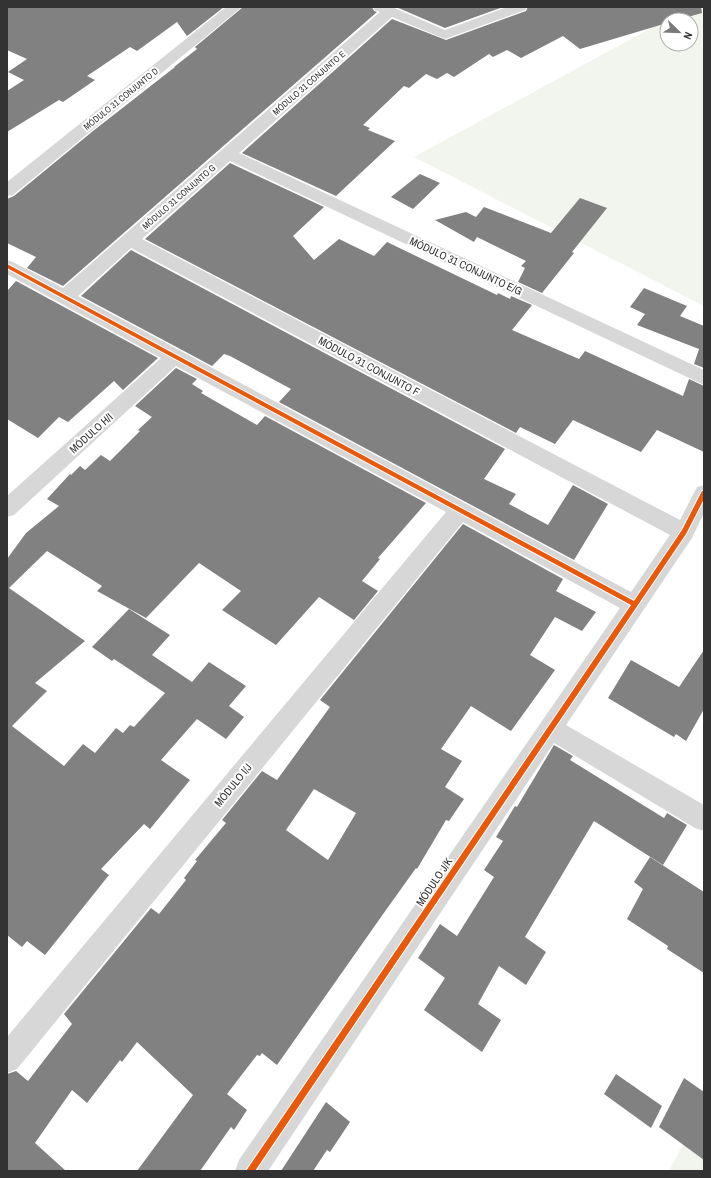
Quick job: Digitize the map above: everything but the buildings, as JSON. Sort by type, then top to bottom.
[{"type":"street","name":"MÓDULO 31 CONJUNTO D","points":[[7,191],[235,7]]},
{"type":"street","points":[[385,9],[445,35],[520,7]]},
{"type":"street","name":"MÓDULO 31 CONJUNTO E","points":[[228,154],[385,9]]},
{"type":"street","name":"MÓDULO 31 CONJUNTO G","points":[[130,240],[228,154]]},
{"type":"street","name":"MÓDULO 31 CONJUNTO E/G","points":[[228,154],[704,378]]},
{"type":"street","points":[[65,297],[130,240]]},
{"type":"street","name":"MÓDULO 31 CONJUNTO F","points":[[130,240],[684,532]]},
{"type":"street","points":[[7,266],[634,604]]},
{"type":"street","name":"MÓDULO H/I","points":[[7,509],[175,356]]},
{"type":"street","name":"MÓDULO J/K","points":[[250,1171],[684,532],[704,493]]},
{"type":"street","name":"MÓDULO I/J","points":[[7,1059],[460,510]]},
{"type":"street","points":[[550,728],[704,819]]},
{"type":"shaded area","points":[[690,7],[704,7],[704,306],[414,157],[659,24],[659,52],[699,52],[699,12],[681,12]]},
{"type":"shaded area","points":[[704,1104],[704,1171],[669,1171]]},
{"type":"cycle path","points":[[7,266],[634,604]]},
{"type":"cycle path","points":[[250,1171],[684,532],[704,493]]}]
